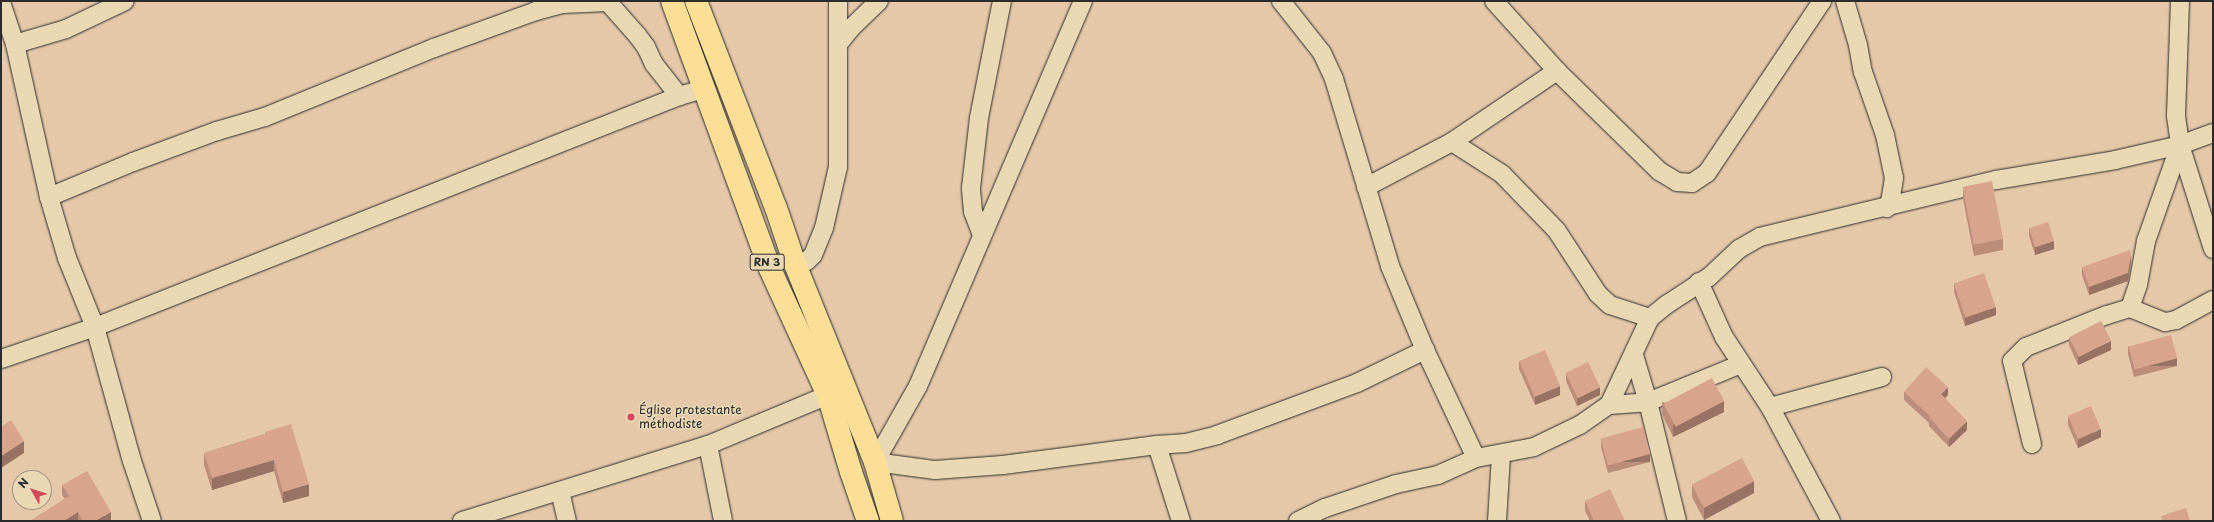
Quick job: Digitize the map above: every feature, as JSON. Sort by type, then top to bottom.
[{"type":"main road","name":"RN 3","points":[[672,1],[770,269],[828,395],[851,472],[868,521]]},
{"type":"main road","name":"RN 3","points":[[696,1],[776,208],[795,264],[875,462],[892,521]]},
{"type":"street","points":[[15,44],[66,29],[125,1]]},
{"type":"street","points":[[49,197],[133,162],[217,131],[265,117],[434,48],[536,11],[563,4],[608,1],[637,35],[654,64],[678,96]]},
{"type":"street","points":[[795,264],[807,261],[813,255],[824,228],[838,167],[838,1]]},
{"type":"street","points":[[839,43],[851,28],[879,1]]},
{"type":"street","points":[[982,235],[973,212],[971,188],[979,118],[1002,1]]},
{"type":"street","points":[[1083,1],[918,386],[875,462],[935,470],[1003,465],[1157,445],[1186,443],[1217,434],[1356,383],[1425,350]]},
{"type":"street","points":[[1281,1],[1322,53],[1334,79],[1390,266],[1425,350],[1476,458]]},
{"type":"street","points":[[1494,1],[1557,71],[1659,171],[1677,182],[1692,183],[1707,173],[1822,1]]},
{"type":"street","points":[[1845,1],[1858,45],[1863,72],[1885,135],[1894,178],[1892,198],[1887,208]]},
{"type":"street","points":[[2180,1],[2176,116],[2180,145],[2213,249]]},
{"type":"street","points":[[1,2],[15,44],[49,197],[67,258],[95,327],[132,461],[152,521]]},
{"type":"street","points":[[1366,187],[1452,142],[1557,71]]},
{"type":"street","points":[[1,359],[95,327],[678,96],[703,89]]},
{"type":"street","points":[[1609,405],[1634,355],[1650,318],[1699,282],[1709,277],[1739,249],[1760,237],[1814,222],[1887,208],[1996,180],[2086,165],[2180,145],[2213,133]]},
{"type":"street","points":[[1452,142],[1502,174],[1557,231],[1602,298],[1610,305],[1650,318]]},
{"type":"street","points":[[2130,308],[2138,285],[2146,241],[2180,145]]},
{"type":"street","points":[[1699,282],[1724,337],[1770,407],[1831,521]]},
{"type":"street","points":[[2032,444],[2012,361],[2026,347],[2107,315],[2130,308],[2165,322],[2176,320],[2213,300]]},
{"type":"street","points":[[1634,355],[1648,402],[1677,521]]},
{"type":"street","points":[[1298,521],[1325,508],[1396,484],[1438,475],[1476,458],[1501,455],[1534,447],[1580,424],[1609,405],[1648,402],[1741,364]]},
{"type":"street","points":[[1770,407],[1882,377]]},
{"type":"street","points":[[462,521],[708,445],[828,395]]},
{"type":"street","points":[[708,445],[723,521]]},
{"type":"street","points":[[1157,445],[1181,521]]},
{"type":"street","points":[[1497,521],[1501,455]]},
{"type":"street","points":[[560,491],[567,521]]},
{"type":"building","points":[[1992,181],[2003,239],[1974,245],[1963,187]]},
{"type":"building","points":[[2048,222],[2054,241],[2035,247],[2029,228]]},
{"type":"building","points":[[2130,250],[2131,255],[2128,273],[2089,287],[2082,267]]},
{"type":"building","points":[[1984,273],[1996,307],[1965,317],[1954,283]]},
{"type":"building","points":[[2101,321],[2111,341],[2079,357],[2069,337]]},
{"type":"building","points":[[2171,335],[2177,358],[2135,370],[2128,346]]},
{"type":"building","points":[[1545,350],[1560,386],[1534,397],[1519,361]]},
{"type":"building","points":[[1588,362],[1600,387],[1578,398],[1566,373]]},
{"type":"building","points":[[1926,367],[1948,387],[1941,394],[1967,421],[1949,439],[1929,417],[1930,416],[1904,392]]},
{"type":"building","points":[[1712,378],[1724,401],[1676,427],[1663,404]]},
{"type":"building","points":[[2091,406],[2101,429],[2078,439],[2068,416]]},
{"type":"building","points":[[11,420],[24,441],[1,456],[1,427]]},
{"type":"building","points":[[291,424],[309,484],[283,492],[274,460],[212,478],[204,453],[266,434],[265,432]]},
{"type":"building","points":[[1643,427],[1650,454],[1608,465],[1600,438]]},
{"type":"building","points":[[1742,458],[1754,481],[1704,508],[1692,485]]},
{"type":"building","points":[[87,471],[111,512],[95,521],[83,521],[78,512],[64,521],[30,521],[47,510],[52,510],[52,507],[69,496],[62,485]]},
{"type":"building","points":[[1610,489],[1625,521],[1594,521],[1585,501]]},
{"type":"building","points":[[2186,508],[2190,521],[2162,521],[2161,516]]},
{"type":"place","name":"Église protestante méthodiste","points":[[631,417]]}]
